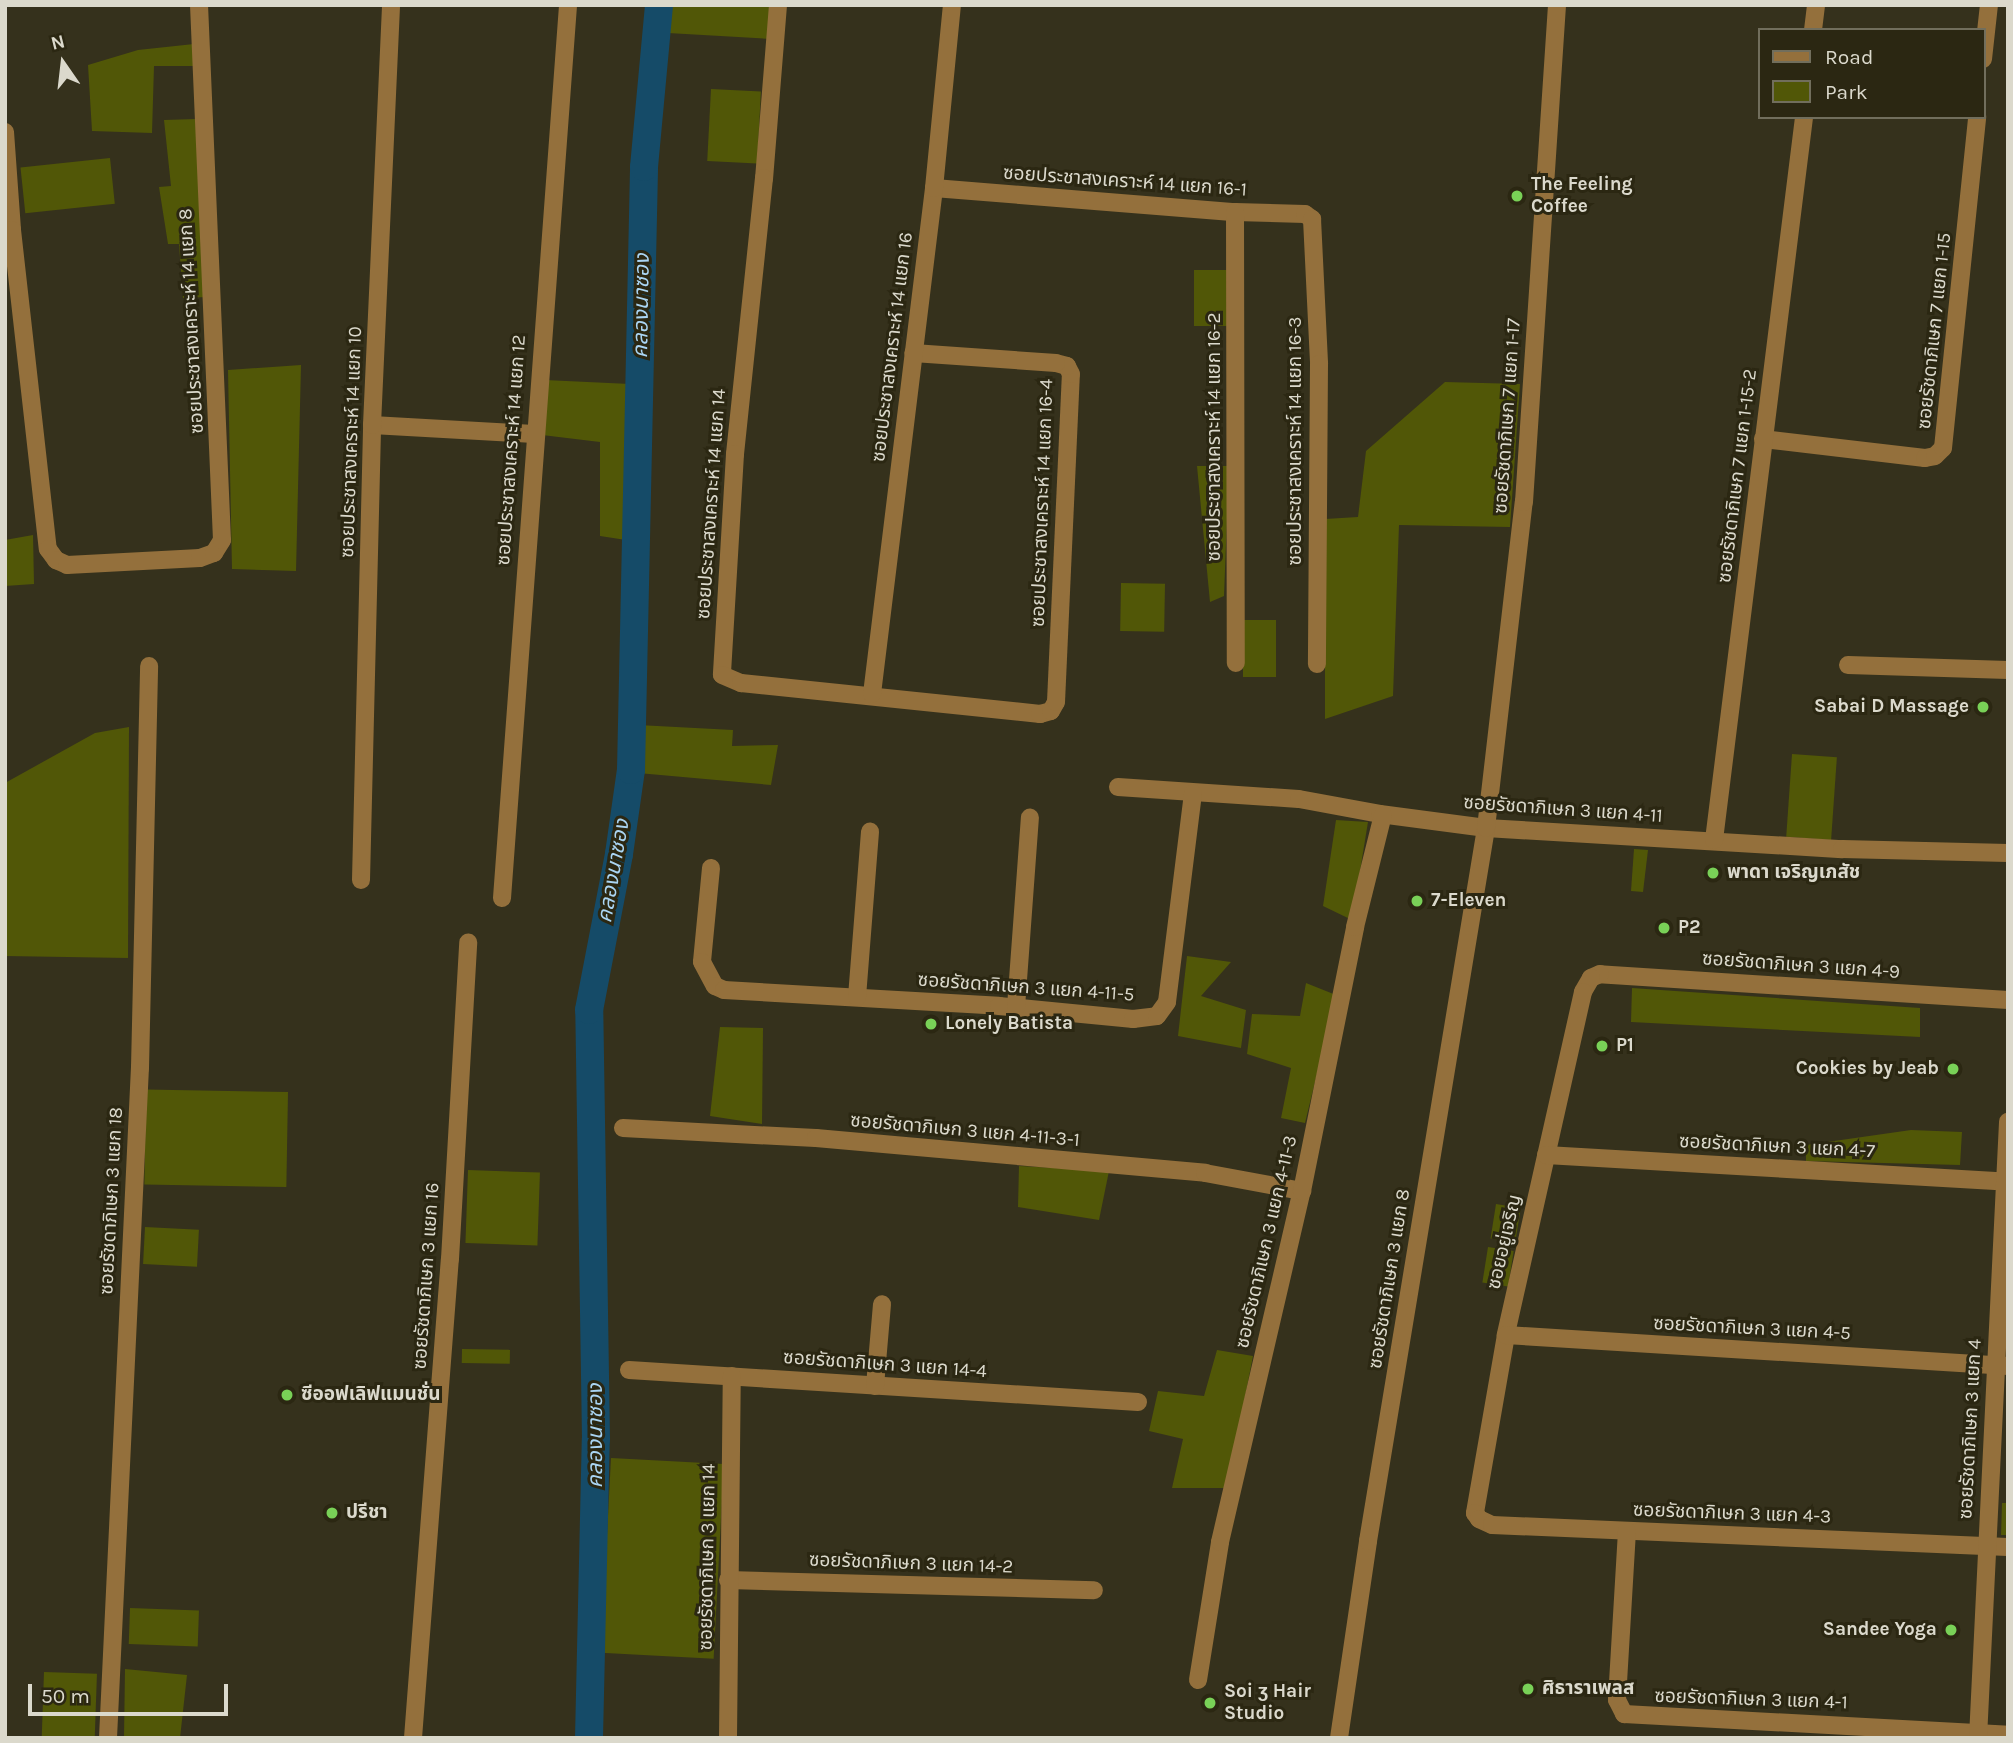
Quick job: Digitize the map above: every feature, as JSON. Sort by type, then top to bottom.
[{"type":"street","name":"ซอยประชาสงเคราะห์ 14 แยก 8","points":[[5,132],[12,230],[48,549],[56,560],[67,565],[200,558],[214,553],[222,540],[199,5]]},
{"type":"street","name":"ซอยประชาสงเคราะห์ 14 แยก 10","points":[[362,880],[372,425],[391,5]]},
{"type":"street","name":"ซอยประชาสงเคราะห์ 14 แยก 12","points":[[502,898],[534,434],[568,5]]},
{"type":"street","name":"ซอยประชาสงเคราะห์ 14 แยก 14","points":[[778,5],[764,178],[735,454],[722,675],[741,683],[872,694],[1029,712],[1051,711]]},
{"type":"street","name":"ซอยประชาสงเคราะห์ 14 แยก 16","points":[[872,694],[934,188],[952,5]]},
{"type":"street","name":"ซอยรัชดาภิเษก 7 แยก 1-17","points":[[1486,828],[1524,502],[1556,5]]},
{"type":"street","points":[[1814,28],[1816,5]]},
{"type":"street","points":[[1985,41],[1989,5]]},
{"type":"street","name":"ซอยรัชดาภิเษก 7 แยก 1-15-2","points":[[1714,840],[1804,119]]},
{"type":"street","name":"ซอยรัชดาภิเษก 7 แยก 1-15","points":[[1763,439],[1925,458],[1935,456],[1942,448],[1978,119]]},
{"type":"street","name":"ซอยประชาสงเคราะห์ 14 แยก 16-1","points":[[934,188],[1235,212],[1305,214],[1312,219]]},
{"type":"street","name":"ซอยประชาสงเคราะห์ 14 แยก 16-2","points":[[1235,212],[1236,663]]},
{"type":"street","name":"ซอยประชาสงเคราะห์ 14 แยก 16-3","points":[[1312,219],[1319,365],[1317,664]]},
{"type":"street","name":"ซอยประชาสงเคราะห์ 14 แยก 16-4","points":[[913,352],[1056,363],[1067,366],[1071,374],[1056,702],[1051,711]]},
{"type":"street","points":[[372,425],[534,434]]},
{"type":"street","points":[[1848,665],[2008,670]]},
{"type":"street","name":"ซอยรัชดาภิเษก 3 แยก 18","points":[[108,1738],[140,1068],[149,666]]},
{"type":"street","name":"ซอยรัชดาภิเษก 3 แยก 4-11","points":[[1118,787],[1299,799],[1383,815],[1486,828],[1842,849],[2008,853]]},
{"type":"street","name":"ซอยรัชดาภิเษก 3 แยก 4-11-5","points":[[712,868],[702,962],[711,980],[724,990],[1016,1007],[1133,1019],[1157,1016],[1164,1009],[1193,794]]},
{"type":"street","name":"ซอยรัชดาภิเษก 3 แยก 4-11-3","points":[[1198,1679],[1220,1542],[1302,1191],[1355,927],[1383,815]]},
{"type":"street","points":[[1016,1007],[1030,818]]},
{"type":"street","name":"ซอยรัชดาภิเษก 3 แยก 8","points":[[1339,1738],[1368,1541],[1486,828]]},
{"type":"street","points":[[857,997],[870,832]]},
{"type":"street","name":"ซอยรัชดาภิเษก 3 แยก 16","points":[[413,1738],[450,1259],[468,943]]},
{"type":"street","name":"ซอยรัชดาภิเษก 3 แยก 4-9","points":[[1591,978],[1600,974],[2008,1000]]},
{"type":"street","name":"ซอยอยู่เจริญ","points":[[1479,1520],[1475,1505],[1506,1335],[1583,992],[1591,978]]},
{"type":"street","name":"ซอยรัชดาภิเษก 3 แยก 4","points":[[1978,1736],[1986,1546],[2001,1366],[2008,1122]]},
{"type":"street","name":"ซอยรัชดาภิเษก 3 แยก 4-11-3-1","points":[[623,1128],[816,1138],[1205,1173],[1302,1191]]},
{"type":"street","name":"ซอยรัชดาภิเษก 3 แยก 4-7","points":[[1546,1155],[2006,1182]]},
{"type":"street","points":[[875,1386],[882,1304]]},
{"type":"street","name":"ซอยรัชดาภิเษก 3 แยก 4-5","points":[[1506,1335],[2001,1366]]},
{"type":"street","name":"ซอยรัชดาภิเษก 3 แยก 14-4","points":[[629,1370],[1138,1402]]},
{"type":"street","name":"ซอยรัชดาภิเษก 3 แยก 14","points":[[728,1738],[732,1376]]},
{"type":"street","name":"ซอยรัชดาภิเษก 3 แยก 4-3","points":[[1479,1520],[1492,1525],[2008,1547]]},
{"type":"street","name":"ซอยรัชดาภิเษก 3 แยก 4-1","points":[[1627,1531],[1617,1700],[1620,1711],[1629,1716],[1815,1730],[2008,1735]]},
{"type":"street","name":"ซอยรัชดาภิเษก 3 แยก 14-2","points":[[728,1580],[1094,1590]]},
{"type":"green space","points":[[670,5],[773,5],[771,39],[668,33]]},
{"type":"green space","points":[[194,44],[194,66],[154,66],[152,133],[92,131],[88,65],[138,50]]},
{"type":"green space","points":[[711,89],[761,92],[757,164],[707,161]]},
{"type":"green space","points":[[197,119],[207,297],[183,298],[179,244],[168,244],[159,187],[171,186],[164,120]]},
{"type":"green space","points":[[110,158],[115,204],[25,213],[20,167]]},
{"type":"green space","points":[[1194,270],[1227,270],[1227,326],[1194,326]]},
{"type":"green space","points":[[301,365],[296,571],[232,569],[228,370]]},
{"type":"green space","points":[[545,380],[630,384],[626,540],[600,536],[600,442],[542,435]]},
{"type":"green space","points":[[1445,382],[1520,384],[1510,527],[1399,525],[1393,696],[1325,719],[1325,519],[1358,517],[1366,451]]},
{"type":"green space","points":[[1197,466],[1229,466],[1224,596],[1210,602]]},
{"type":"green space","points":[[33,535],[34,584],[5,586],[5,540]]},
{"type":"green space","points":[[1121,583],[1165,584],[1164,632],[1120,631]]},
{"type":"green space","points":[[1243,620],[1276,620],[1276,677],[1243,677]]},
{"type":"green space","points":[[638,725],[733,730],[732,746],[778,745],[771,785],[638,773]]},
{"type":"green space","points":[[129,727],[128,958],[5,956],[5,783],[95,733]]},
{"type":"green space","points":[[1792,754],[1837,757],[1831,840],[1786,837]]},
{"type":"green space","points":[[1336,820],[1368,822],[1352,920],[1323,906]]},
{"type":"green space","points":[[1634,849],[1648,850],[1643,892],[1631,891]]},
{"type":"green space","points":[[1187,956],[1231,962],[1201,996],[1246,1010],[1241,1048],[1178,1036]]},
{"type":"green space","points":[[1306,983],[1336,995],[1305,1123],[1281,1118],[1291,1068],[1247,1054],[1252,1014],[1300,1016]]},
{"type":"green space","points":[[1632,988],[1920,1008],[1920,1037],[1631,1022]]},
{"type":"green space","points":[[720,1027],[763,1028],[762,1124],[710,1116]]},
{"type":"green space","points":[[146,1090],[288,1092],[286,1187],[144,1185]]},
{"type":"green space","points":[[1911,1130],[1962,1132],[1960,1165],[1806,1161],[1806,1145]]},
{"type":"green space","points":[[1019,1166],[1109,1171],[1099,1220],[1018,1207]]},
{"type":"green space","points":[[468,1170],[540,1173],[537,1245],[465,1243]]},
{"type":"green space","points":[[1496,1204],[1521,1208],[1515,1242],[1491,1239]]},
{"type":"green space","points":[[145,1227],[199,1230],[197,1267],[143,1264]]},
{"type":"green space","points":[[1488,1247],[1514,1251],[1508,1287],[1482,1283]]},
{"type":"green space","points":[[462,1349],[510,1350],[510,1364],[462,1363]]},
{"type":"green space","points":[[1217,1350],[1253,1356],[1227,1488],[1172,1488],[1183,1439],[1149,1431],[1158,1391],[1204,1396]]},
{"type":"green space","points":[[611,1458],[724,1464],[714,1659],[601,1653]]},
{"type":"green space","points":[[2002,1503],[2008,1503],[2008,1535],[2001,1535]]},
{"type":"green space","points":[[130,1608],[199,1610],[198,1646],[129,1644]]},
{"type":"green space","points":[[125,1669],[187,1675],[180,1738],[124,1738]]},
{"type":"green space","points":[[44,1672],[97,1674],[95,1738],[42,1738]]},
{"type":"waterway","name":"คลองนาซอง","points":[[589,1738],[596,1439],[589,1010],[619,854],[631,770],[644,167],[659,5]]},
{"type":"place","name":"The Feeling Coffee","points":[[1517,196]]},
{"type":"place","name":"Sabai D Massage","points":[[1983,707]]},
{"type":"place","name":"พาดา เจริญเภสัช","points":[[1713,873]]},
{"type":"place","name":"7-Eleven","points":[[1417,901]]},
{"type":"place","name":"P2","points":[[1664,928]]},
{"type":"place","name":"Lonely Batista","points":[[931,1024]]},
{"type":"place","name":"P1","points":[[1602,1046]]},
{"type":"place","name":"Cookies by Jeab","points":[[1953,1069]]},
{"type":"place","name":"ซีออฟเลิฟแมนชั่น","points":[[287,1395]]},
{"type":"place","name":"ปรีชา","points":[[332,1513]]},
{"type":"place","name":"Sandee Yoga","points":[[1951,1630]]},
{"type":"place","name":"ศิธาราเพลส","points":[[1528,1689]]},
{"type":"place","name":"Soi ʒ Hair Studio","points":[[1210,1703]]}]
